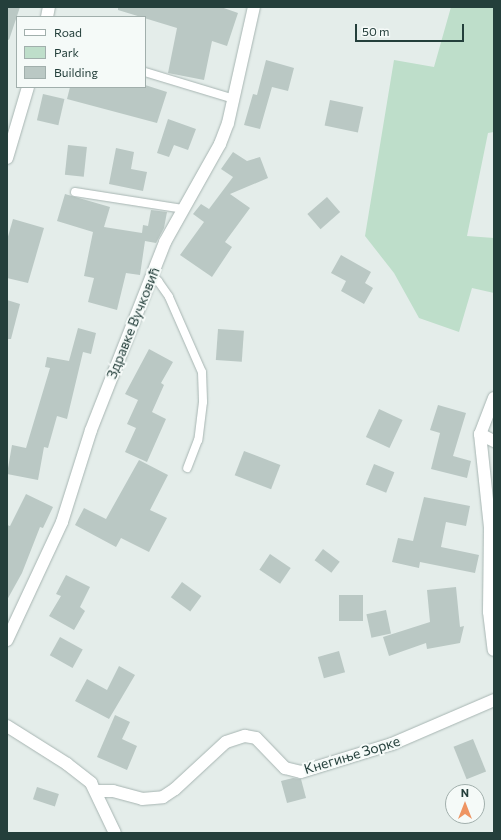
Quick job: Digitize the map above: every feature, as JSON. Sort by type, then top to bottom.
[{"type":"street","name":"Здравке Вучковић","points":[[7,640],[62,522],[91,430],[152,276],[183,209],[220,144],[234,99],[254,7]]},
{"type":"street","points":[[7,158],[28,88]]},
{"type":"street","points":[[494,398],[480,434],[490,528],[489,612],[494,650]]},
{"type":"street","points":[[480,434],[494,441]]},
{"type":"street","name":"Кнегиње Зорке","points":[[97,791],[113,791],[142,799],[163,797],[175,789],[226,742],[245,736],[256,738],[285,768],[301,772],[392,744],[494,700]]},
{"type":"street","points":[[7,726],[67,764],[91,783],[97,791],[102,809],[115,833]]},
{"type":"lane","points":[[146,72],[234,99]]},
{"type":"lane","points":[[75,192],[183,209]]},
{"type":"lane","points":[[152,276],[164,288],[169,297],[202,372],[203,402],[198,440],[187,468]]},
{"type":"green space","points":[[451,7],[494,7],[494,132],[488,133],[467,236],[494,238],[494,293],[472,288],[459,332],[419,318],[394,273],[365,236],[394,60],[434,67]]},
{"type":"building","points":[[7,7],[20,7],[9,40],[7,39]]},
{"type":"building","points":[[118,7],[221,7],[238,13],[227,46],[212,41],[204,80],[168,73],[177,28],[146,19],[146,16],[138,16],[118,10]]},
{"type":"building","points":[[266,60],[294,68],[288,91],[272,87],[260,129],[244,125],[253,94],[257,95]]},
{"type":"building","points":[[146,85],[167,92],[157,123],[67,99],[70,88],[146,88]]},
{"type":"building","points":[[43,94],[64,99],[58,125],[37,120]]},
{"type":"building","points":[[330,100],[363,107],[358,133],[325,125]]},
{"type":"building","points":[[168,119],[196,129],[188,150],[174,145],[169,157],[157,153]]},
{"type":"building","points":[[68,145],[87,147],[84,177],[65,175]]},
{"type":"building","points":[[116,148],[134,152],[131,169],[147,172],[143,191],[109,184]]},
{"type":"building","points":[[233,152],[247,161],[260,157],[268,178],[230,194],[250,208],[225,242],[232,247],[212,277],[180,255],[204,222],[193,214],[201,204],[209,209],[233,177],[221,169]]},
{"type":"building","points":[[65,194],[110,207],[104,227],[142,233],[143,225],[148,226],[151,210],[167,212],[164,228],[156,243],[145,241],[140,275],[126,273],[117,310],[88,302],[94,278],[84,276],[93,232],[57,221]]},
{"type":"building","points":[[327,197],[340,212],[320,229],[307,214]]},
{"type":"building","points":[[13,219],[44,228],[28,283],[7,278],[7,240]]},
{"type":"building","points":[[341,255],[371,272],[365,283],[373,288],[364,304],[341,291],[346,281],[331,273]]},
{"type":"building","points":[[7,300],[20,304],[11,339],[7,339]]},
{"type":"building","points":[[78,328],[96,333],[91,354],[83,352],[67,419],[57,416],[48,448],[44,447],[38,480],[7,474],[12,445],[26,448],[50,368],[45,367],[47,357],[69,361]]},
{"type":"building","points":[[218,329],[244,331],[242,362],[216,360]]},
{"type":"building","points":[[149,349],[173,362],[161,383],[164,385],[152,412],[166,419],[147,462],[125,452],[136,428],[127,424],[138,400],[125,394]]},
{"type":"building","points":[[438,405],[466,413],[453,456],[471,461],[467,478],[431,469],[440,433],[430,430]]},
{"type":"building","points":[[379,409],[403,420],[389,448],[366,437]]},
{"type":"building","points":[[244,451],[280,465],[271,489],[235,475]]},
{"type":"building","points":[[139,460],[168,475],[150,510],[167,518],[149,552],[121,538],[116,547],[75,525],[84,508],[106,519]]},
{"type":"building","points":[[374,464],[394,472],[386,493],[366,484]]},
{"type":"building","points":[[26,494],[53,507],[43,528],[40,527],[22,573],[7,600],[7,525],[10,526]]},
{"type":"building","points":[[424,497],[470,506],[466,526],[446,522],[441,547],[479,555],[475,573],[420,562],[419,568],[392,562],[398,538],[413,541]]},
{"type":"building","points":[[323,549],[340,562],[331,573],[315,560]]},
{"type":"building","points":[[270,554],[291,568],[280,584],[259,570]]},
{"type":"building","points":[[66,575],[90,587],[80,607],[85,611],[74,630],[49,616],[61,596],[56,594]]},
{"type":"building","points":[[182,582],[201,596],[190,611],[171,597]]},
{"type":"building","points":[[456,587],[460,627],[464,626],[460,643],[427,649],[426,643],[389,656],[383,637],[430,622],[427,590]]},
{"type":"building","points":[[339,595],[363,595],[363,621],[339,621]]},
{"type":"building","points":[[386,610],[391,633],[371,638],[366,614]]},
{"type":"building","points":[[60,637],[83,650],[73,668],[50,655]]},
{"type":"building","points":[[339,651],[345,672],[324,678],[318,657]]},
{"type":"building","points":[[119,666],[135,675],[109,719],[75,701],[87,679],[107,690]]},
{"type":"building","points":[[115,715],[130,722],[122,739],[137,746],[127,770],[97,757]]},
{"type":"building","points":[[473,739],[486,771],[467,779],[454,747]]},
{"type":"building","points":[[293,778],[301,779],[306,798],[287,803],[281,781]]},
{"type":"building","points":[[37,787],[59,794],[55,806],[33,799]]}]
